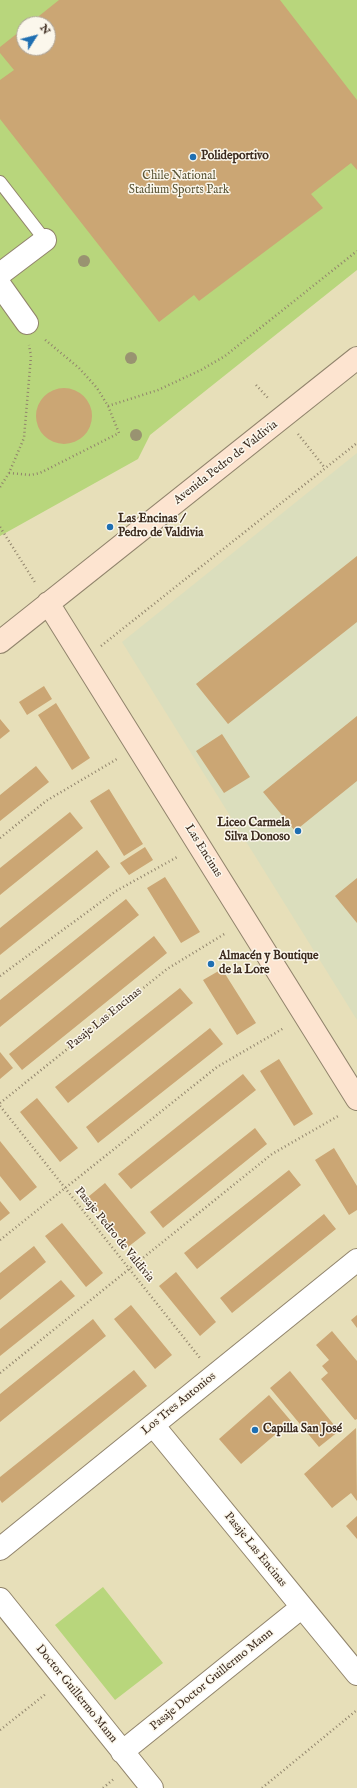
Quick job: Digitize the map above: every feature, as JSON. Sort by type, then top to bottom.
[{"type":"street","points":[[0,274],[45,240]]},
{"type":"street","points":[[0,285],[27,323]]},
{"type":"street","name":"Avenida Pedro de Valdivia","points":[[0,642],[357,358]]},
{"type":"street","name":"Las Encinas","points":[[48,603],[357,1099]]},
{"type":"street","name":"Los Tres Antonios","points":[[0,1549],[357,1260]]},
{"type":"street","name":"Pasaje Las Encinas","points":[[153,1425],[357,1674]]},
{"type":"street","name":"Doctor Guillermo Mann","points":[[0,1599],[152,1788]]},
{"type":"street","name":"Pasaje Doctor Guillermo Mann","points":[[122,1752],[302,1607]]},
{"type":"lane","points":[[0,182],[45,240]]},
{"type":"path","points":[[108,406],[158,390],[201,370],[225,356],[357,251]]},
{"type":"path","points":[[9,473],[32,475],[40,473],[119,433],[108,406],[97,388],[79,368],[27,323]]},
{"type":"path","points":[[0,487],[9,473],[24,438],[31,356],[27,323]]},
{"type":"path","points":[[83,660],[357,443]]},
{"type":"path","points":[[0,527],[48,603]]},
{"type":"path","points":[[0,838],[46,801],[104,767]]},
{"type":"path","points":[[0,976],[116,891],[164,864]]},
{"type":"path","name":"Pasaje Las Encinas","points":[[0,1104],[167,969],[215,940]]},
{"type":"path","points":[[0,1240],[217,1067],[272,1035]]},
{"type":"path","name":"Pasaje Pedro de Valdivia","points":[[0,1104],[64,1188],[214,1376]]},
{"type":"path","points":[[0,1373],[272,1154],[329,1121]]},
{"type":"path","points":[[0,1730],[43,1696]]},
{"type":"path","points":[[262,1788],[357,1710]]},
{"type":"path","points":[[103,1788],[111,1782]]},
{"type":"shaded area","name":"Liceo Carmela Silva Donoso","points":[[357,453],[357,1020],[122,642]]},
{"type":"green space","name":"Chile National Stadium Sports Park","points":[[0,0],[357,0],[357,270],[150,435],[138,459],[0,536]]},
{"type":"green space","points":[[103,1587],[163,1663],[115,1700],[55,1625]]},
{"type":"building","name":"Polideportivo","points":[[59,0],[280,0],[357,100],[357,170],[351,163],[311,194],[323,208],[199,301],[194,295],[159,322],[0,119],[0,80],[14,70],[0,53],[0,47],[16,34],[16,56],[56,56],[56,16],[39,16]]},
{"type":"building","points":[[64,388],[75,390],[84,396],[90,405],[92,416],[90,427],[84,436],[75,442],[64,444],[53,442],[44,436],[38,427],[36,416],[38,405],[44,396],[53,390]]},
{"type":"building","points":[[357,556],[357,622],[228,724],[196,684]]},
{"type":"building","points":[[44,686],[52,699],[27,715],[19,702]]},
{"type":"building","points":[[56,703],[90,758],[72,770],[38,715]]},
{"type":"building","points":[[357,716],[357,781],[295,831],[263,792]]},
{"type":"building","points":[[0,719],[10,731],[0,739]]},
{"type":"building","points":[[222,734],[250,777],[224,793],[196,751]]},
{"type":"building","points":[[36,766],[49,782],[0,821],[0,795]]},
{"type":"building","points":[[109,789],[143,844],[124,856],[90,801]]},
{"type":"building","points":[[70,812],[83,828],[0,895],[0,868]]},
{"type":"building","points":[[145,847],[153,860],[129,875],[120,863]]},
{"type":"building","points":[[97,850],[110,867],[0,955],[0,928]]},
{"type":"building","points":[[165,877],[200,932],[181,943],[147,888]]},
{"type":"building","points":[[357,878],[357,923],[335,896]]},
{"type":"building","points":[[126,899],[139,915],[0,1027],[0,1000]]},
{"type":"building","points":[[154,936],[167,953],[22,1070],[9,1054]]},
{"type":"building","points":[[222,969],[256,1023],[237,1035],[203,980]]},
{"type":"building","points":[[180,988],[193,1003],[68,1103],[55,1087]]},
{"type":"building","points":[[210,1028],[223,1044],[98,1143],[86,1127]]},
{"type":"building","points":[[0,1052],[13,1068],[0,1079]]},
{"type":"building","points":[[279,1059],[313,1114],[294,1126],[260,1071]]},
{"type":"building","points":[[243,1074],[256,1090],[131,1189],[118,1174]]},
{"type":"building","points":[[37,1098],[78,1148],[60,1162],[20,1112]]},
{"type":"building","points":[[255,1128],[267,1144],[163,1228],[150,1212]]},
{"type":"building","points":[[0,1141],[37,1187],[20,1201],[0,1176]]},
{"type":"building","points":[[334,1148],[357,1186],[357,1210],[349,1215],[315,1160]]},
{"type":"building","points":[[289,1170],[301,1185],[197,1269],[184,1253]]},
{"type":"building","points":[[105,1183],[146,1233],[128,1247],[88,1197]]},
{"type":"building","points":[[0,1201],[10,1213],[0,1221]]},
{"type":"building","points":[[324,1214],[336,1229],[232,1313],[220,1298]]},
{"type":"building","points":[[62,1223],[103,1273],[86,1287],[45,1236]]},
{"type":"building","points":[[34,1246],[46,1262],[0,1300],[0,1273]]},
{"type":"building","points":[[176,1272],[216,1322],[200,1336],[159,1286]]},
{"type":"building","points":[[61,1280],[75,1296],[0,1356],[0,1329]]},
{"type":"building","points":[[131,1305],[172,1355],[155,1369],[114,1319]]},
{"type":"building","points":[[357,1315],[357,1328],[351,1320]]},
{"type":"building","points":[[93,1319],[106,1336],[0,1422],[0,1394]]},
{"type":"building","points":[[332,1331],[357,1361],[357,1419],[355,1420],[321,1379],[328,1373],[322,1366],[329,1360],[316,1345]]},
{"type":"building","points":[[134,1370],[147,1386],[2,1503],[0,1500],[0,1477]]},
{"type":"building","points":[[290,1371],[339,1431],[319,1447],[270,1388]]},
{"type":"building","name":"Capilla San José","points":[[269,1395],[291,1421],[241,1464],[219,1439]]},
{"type":"building","points":[[356,1428],[357,1501],[351,1493],[332,1508],[304,1474]]},
{"type":"building","points":[[357,1516],[357,1539],[346,1526]]},
{"type":"place","name":"Polideportivo","points":[[193,157]]},
{"type":"place","name":"Las Encinas / Pedro de Valdivia","points":[[110,527]]},
{"type":"place","name":"Liceo Carmela Silva Donoso","points":[[298,831]]},
{"type":"place","name":"Almacén y Boutique de la Lore","points":[[211,964]]},
{"type":"place","name":"Capilla San José","points":[[255,1430]]}]
